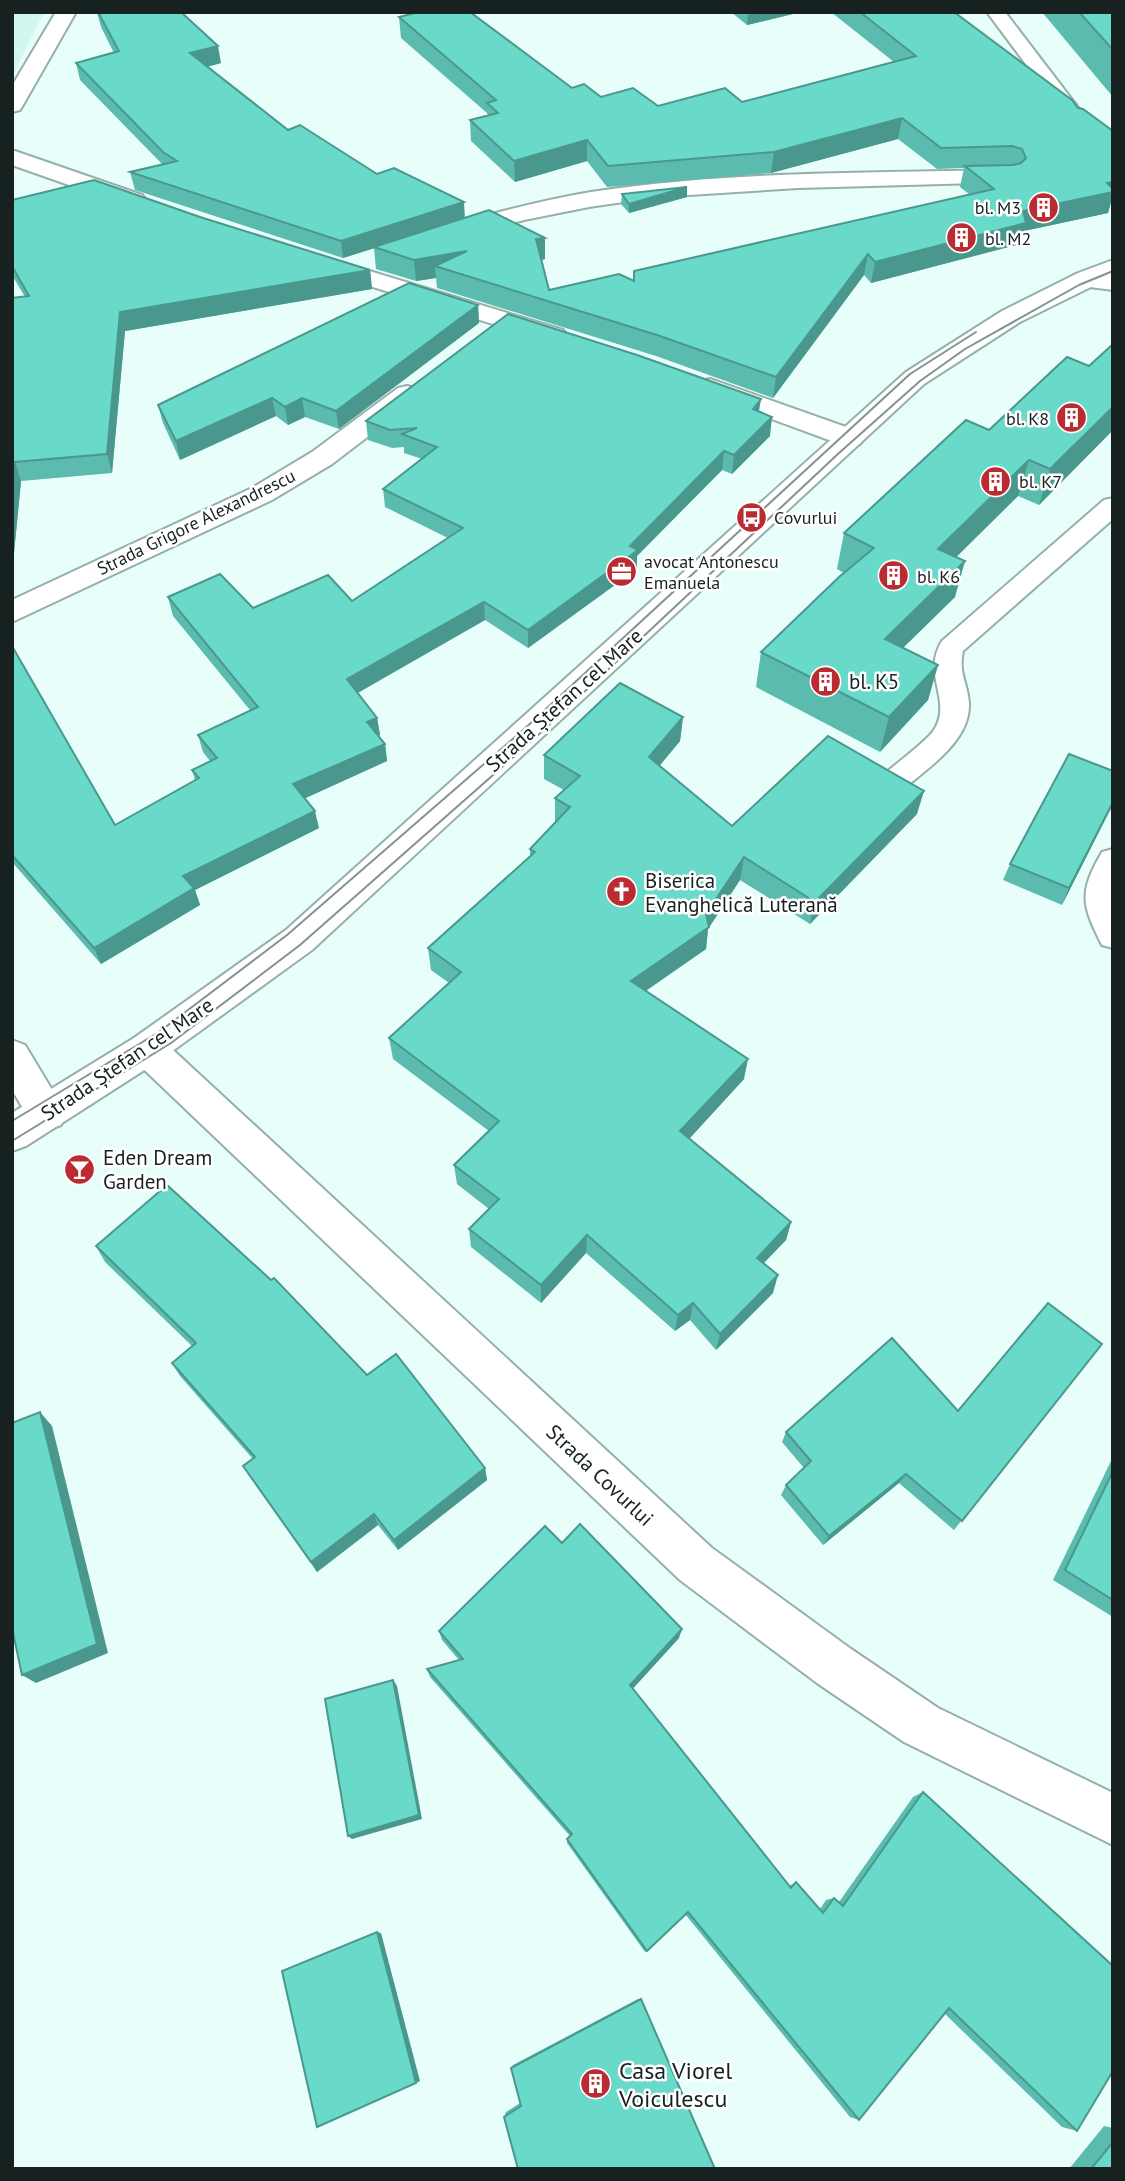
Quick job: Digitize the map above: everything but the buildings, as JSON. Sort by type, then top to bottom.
[{"type":"street","points":[[12,105],[66,12]]},
{"type":"street","points":[[12,157],[151,206]]},
{"type":"street","points":[[427,241],[476,225],[602,197],[733,184],[1007,177]]},
{"type":"street","points":[[303,257],[583,344]]},
{"type":"street","points":[[341,270],[378,257]]},
{"type":"street","name":"Strada Ștefan cel Mare","points":[[12,1134],[147,1049],[299,940],[915,377],[960,346],[1097,282],[1113,267]]},
{"type":"street","points":[[474,344],[506,319]]},
{"type":"street","name":"Strada Grigore Alexandrescu","points":[[12,612],[262,494],[322,458],[430,376]]},
{"type":"street","points":[[684,378],[849,438]]},
{"type":"street","name":"Strada Covurlui","points":[[147,1049],[696,1564],[834,1666],[921,1725],[1113,1820]]},
{"type":"street","points":[[12,1056],[47,1112]]},
{"type":"lane","points":[[996,12],[1081,123]]},
{"type":"lane","points":[[891,784],[947,734],[955,705],[946,666],[951,647],[992,608],[1113,506]]},
{"type":"lane","points":[[1113,860],[1099,882],[1099,911],[1113,936]]},
{"type":"shaded area","points":[[12,12],[44,12],[12,77]]},
{"type":"tram line","points":[[12,1141],[171,1043],[300,945],[534,739],[839,453],[920,381],[965,349],[1079,285],[1113,271]]},
{"type":"tram line","points":[[12,1121],[159,1032],[287,935],[522,731],[910,374],[976,332]]},
{"type":"place","name":"bl. M3","points":[[1044,207]]},
{"type":"place","name":"bl. M2","points":[[962,238]]},
{"type":"place","name":"bl. K8","points":[[1072,418]]},
{"type":"place","name":"bl. K7","points":[[996,481]]},
{"type":"place","name":"Covurlui","points":[[751,517]]},
{"type":"place","name":"avocat Antonescu Emanuela","points":[[621,571]]},
{"type":"place","name":"bl. K6","points":[[894,576]]},
{"type":"place","name":"bl. K5","points":[[826,681]]},
{"type":"place","name":"Biserica Evanghelică Luterană","points":[[622,892]]},
{"type":"place","name":"Eden Dream Garden","points":[[80,1169]]},
{"type":"place","name":"Casa Viorel Voiculescu","points":[[596,2084]]}]
